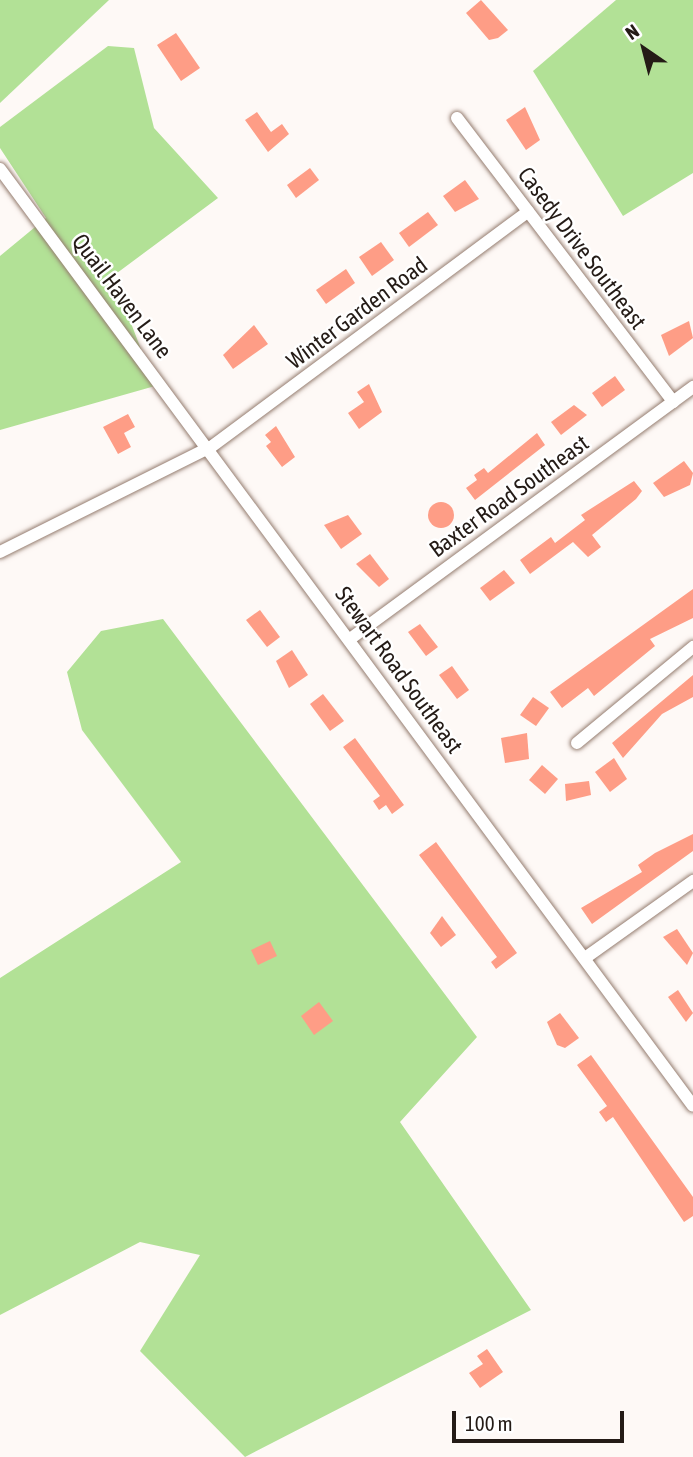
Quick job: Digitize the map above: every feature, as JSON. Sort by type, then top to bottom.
[{"type":"street","name":"Casedy Drive Southeast","points":[[457,118],[673,402]]},
{"type":"street","name":"Quail Haven Lane","points":[[0,169],[211,447]]},
{"type":"street","name":"Winter Garden Road","points":[[211,447],[528,212]]},
{"type":"street","name":"Baxter Road Southeast","points":[[350,639],[693,387]]},
{"type":"street","points":[[0,552],[211,447]]},
{"type":"street","name":"Stewart Road Southeast","points":[[211,447],[693,1106]]},
{"type":"street","points":[[576,743],[693,647]]},
{"type":"street","points":[[585,958],[693,881]]},
{"type":"green space","points":[[0,0],[109,0],[0,103]]},
{"type":"green space","points":[[616,0],[693,0],[693,173],[623,216],[533,71]]},
{"type":"green space","points":[[108,46],[134,48],[154,128],[218,198],[113,276],[155,386],[0,430],[0,256],[46,218],[0,148],[0,127]]},
{"type":"green space","points":[[163,619],[477,1037],[400,1122],[531,1310],[245,1457],[140,1351],[200,1255],[140,1242],[0,1315],[0,978],[181,862],[82,730],[67,672],[101,631]]},
{"type":"building","points":[[481,0],[508,30],[498,38],[489,40],[466,13]]},
{"type":"building","points":[[176,33],[200,68],[181,81],[157,45]]},
{"type":"building","points":[[525,107],[540,140],[526,150],[506,120]]},
{"type":"building","points":[[257,112],[271,132],[282,124],[289,134],[268,152],[245,120]]},
{"type":"building","points":[[310,168],[319,180],[296,198],[287,185]]},
{"type":"building","points":[[465,180],[479,199],[455,212],[443,196]]},
{"type":"building","points":[[428,212],[438,225],[409,247],[399,233]]},
{"type":"building","points":[[381,242],[394,260],[372,276],[359,257]]},
{"type":"building","points":[[346,269],[355,283],[326,304],[316,290]]},
{"type":"building","points":[[689,321],[693,338],[669,356],[661,335]]},
{"type":"building","points":[[254,325],[268,344],[233,369],[223,355]]},
{"type":"building","points":[[615,376],[625,390],[602,407],[592,393]]},
{"type":"building","points":[[369,384],[382,412],[359,429],[348,413],[364,402],[357,392]]},
{"type":"building","points":[[574,405],[587,415],[561,435],[551,422]]},
{"type":"building","points":[[128,414],[135,427],[124,433],[131,447],[118,454],[103,427]]},
{"type":"building","points":[[276,426],[295,457],[282,467],[266,446],[271,442],[265,435]]},
{"type":"building","points":[[537,433],[545,445],[475,500],[466,488],[477,480],[474,475],[484,468],[488,473]]},
{"type":"building","points":[[684,461],[693,473],[690,485],[664,497],[653,483]]},
{"type":"building","points":[[634,481],[642,491],[636,499],[592,535],[601,547],[588,557],[573,542],[530,574],[520,560],[551,537],[555,543],[585,520],[581,515]]},
{"type":"building","points":[[441,502],[450,506],[454,515],[450,524],[441,528],[432,524],[428,515],[432,506]]},
{"type":"building","points":[[348,515],[362,534],[341,549],[324,525]]},
{"type":"building","points":[[370,554],[389,579],[379,587],[356,564]]},
{"type":"building","points":[[504,570],[515,583],[490,601],[480,588]]},
{"type":"building","points":[[693,589],[693,618],[650,639],[655,646],[594,696],[588,688],[562,708],[550,692]]},
{"type":"building","points":[[260,610],[280,637],[267,647],[246,620]]},
{"type":"building","points":[[420,624],[438,647],[426,656],[408,632]]},
{"type":"building","points":[[292,650],[308,675],[289,688],[276,661]]},
{"type":"building","points":[[452,666],[469,690],[457,699],[439,675]]},
{"type":"building","points":[[693,675],[693,697],[662,714],[623,758],[612,743]]},
{"type":"building","points":[[323,694],[344,721],[330,731],[310,704]]},
{"type":"building","points":[[533,697],[549,708],[536,726],[520,715]]},
{"type":"building","points":[[527,733],[529,759],[505,763],[501,738]]},
{"type":"building","points":[[355,738],[404,805],[392,814],[386,805],[379,810],[373,801],[380,796],[343,747]]},
{"type":"building","points":[[614,758],[627,779],[610,792],[595,772]]},
{"type":"building","points":[[542,765],[558,779],[545,794],[529,780]]},
{"type":"building","points":[[589,781],[591,795],[566,801],[565,784]]},
{"type":"building","points":[[693,834],[693,851],[592,924],[581,908],[642,872],[638,865],[655,853]]},
{"type":"building","points":[[436,842],[517,953],[496,969],[491,962],[497,957],[419,855]]},
{"type":"building","points":[[442,916],[456,935],[441,947],[430,933]]},
{"type":"building","points":[[677,929],[693,953],[687,965],[663,937]]},
{"type":"building","points":[[270,941],[277,956],[258,965],[251,950]]},
{"type":"building","points":[[678,990],[693,1013],[686,1022],[668,997]]},
{"type":"building","points":[[319,1002],[333,1021],[314,1035],[301,1016]]},
{"type":"building","points":[[560,1013],[579,1038],[565,1048],[557,1045],[547,1022]]},
{"type":"building","points":[[591,1055],[693,1197],[693,1216],[684,1222],[613,1117],[606,1122],[599,1112],[607,1106],[577,1065]]},
{"type":"building","points":[[487,1349],[503,1372],[480,1388],[469,1373],[483,1364],[477,1356]]}]
